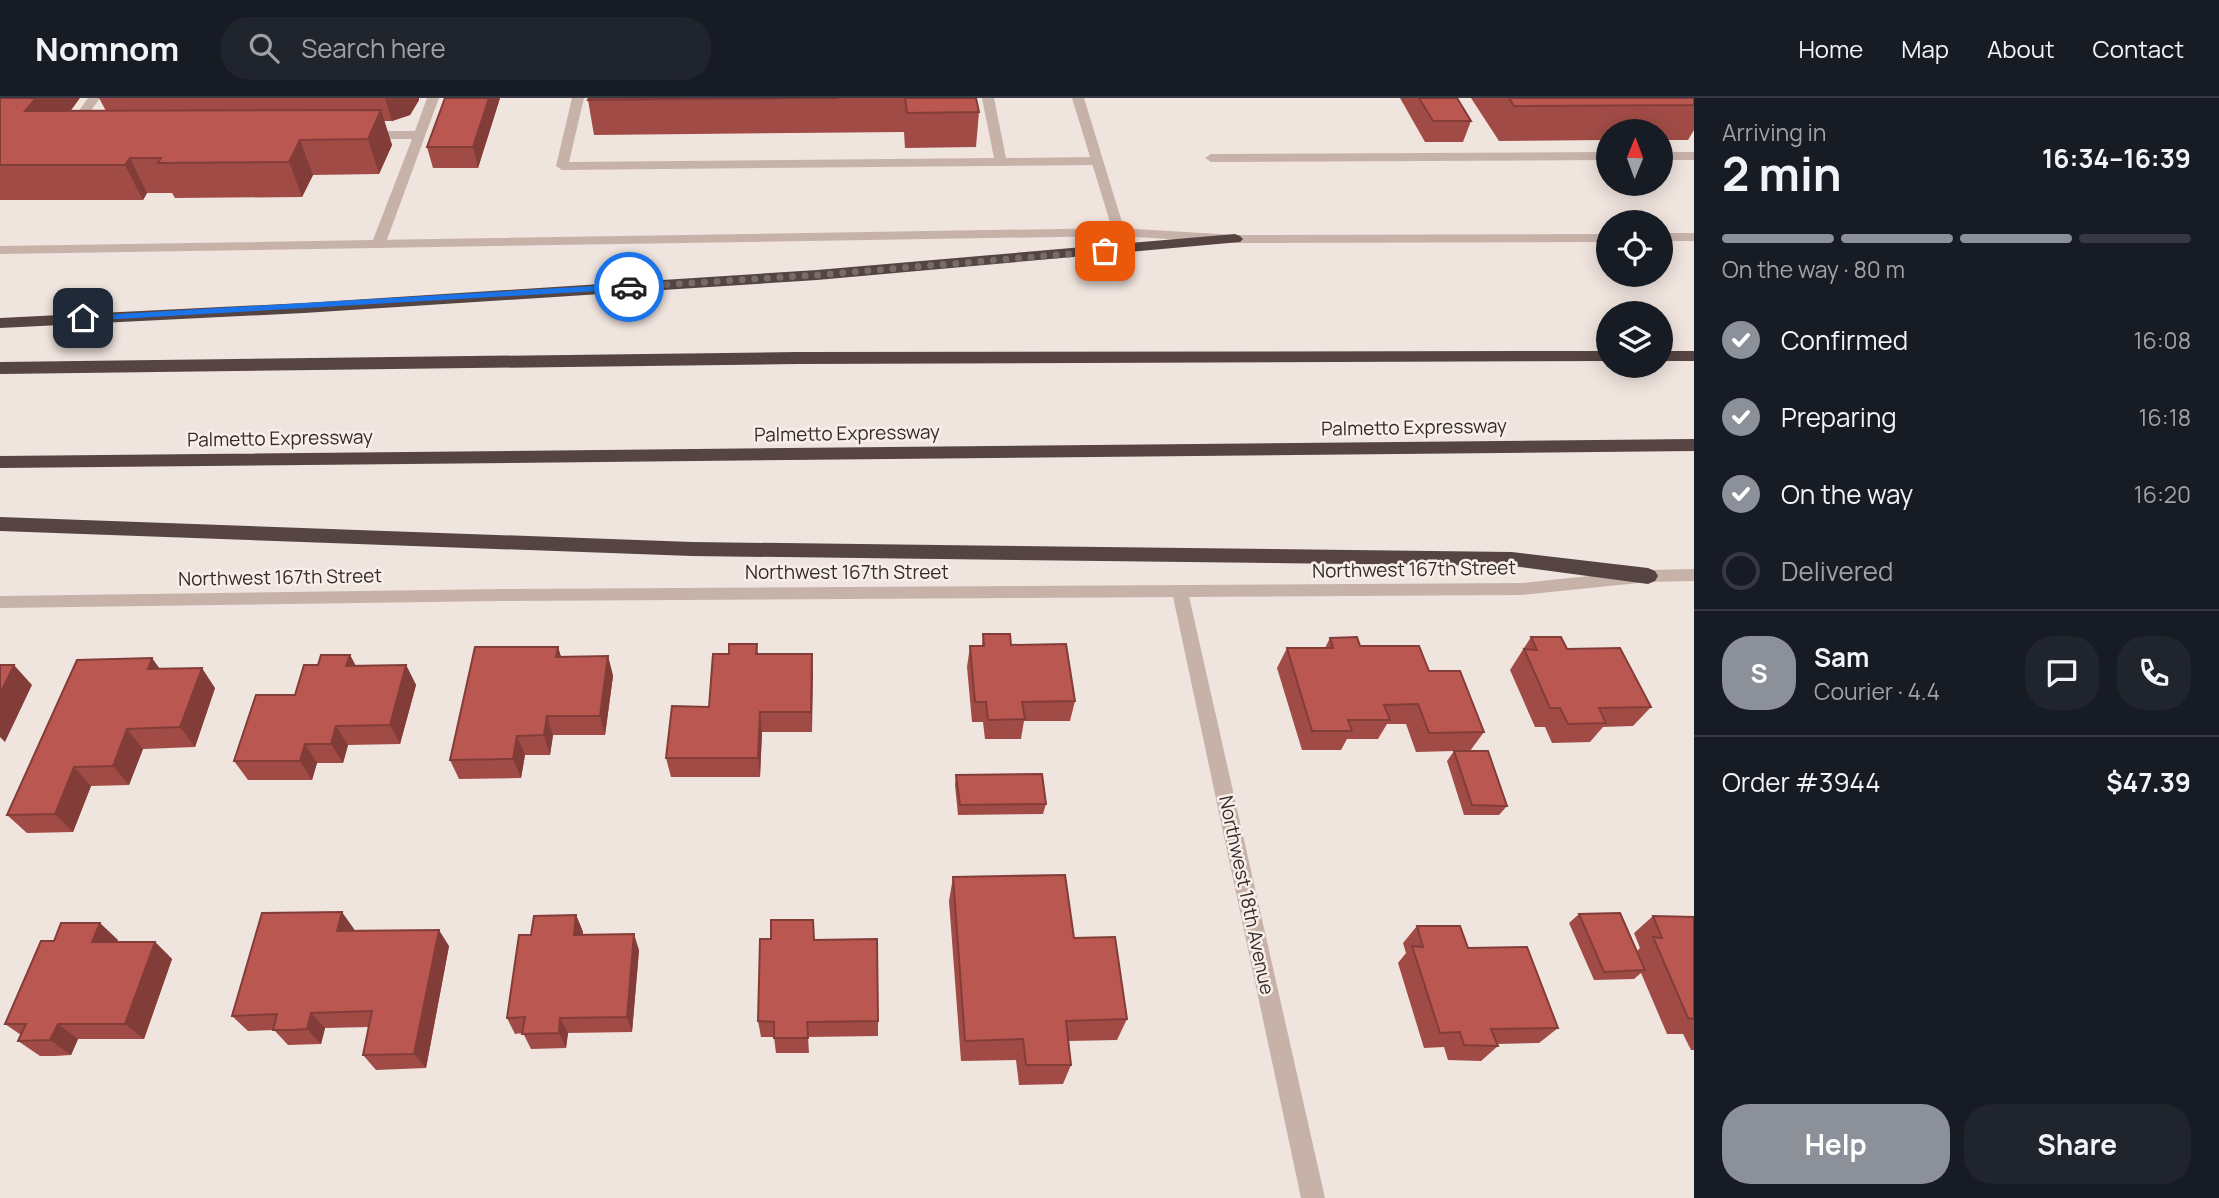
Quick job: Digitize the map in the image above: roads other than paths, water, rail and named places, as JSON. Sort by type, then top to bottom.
[{"type":"highway","points":[[0,323],[304,308],[817,275],[1236,239]]},
{"type":"highway","points":[[0,368],[798,358],[1596,356]]},
{"type":"highway","points":[[1673,356],[1694,356]]},
{"type":"highway","name":"Palmetto Expressway","points":[[0,462],[1694,445]]},
{"type":"highway","points":[[0,524],[692,549],[1512,559],[1648,576]]},
{"type":"street","points":[[94,98],[81,116],[83,131],[96,132]]},
{"type":"street","points":[[377,245],[433,98]]},
{"type":"street","points":[[578,98],[562,166],[1095,161]]},
{"type":"street","points":[[988,98],[1001,162]]},
{"type":"street","points":[[1078,98],[1095,161],[1119,232]]},
{"type":"street","points":[[351,135],[418,135]]},
{"type":"street","points":[[1211,158],[1596,156]]},
{"type":"street","points":[[1673,156],[1694,156]]},
{"type":"street","points":[[0,250],[1119,232],[1236,239],[1596,238]]},
{"type":"street","points":[[1673,237],[1694,237]]},
{"type":"street","name":"Northwest 167th Street","points":[[0,602],[515,595],[1521,589],[1648,576],[1694,575]]},
{"type":"street","name":"Northwest 18th Avenue","points":[[1181,592],[1313,1198]]}]
